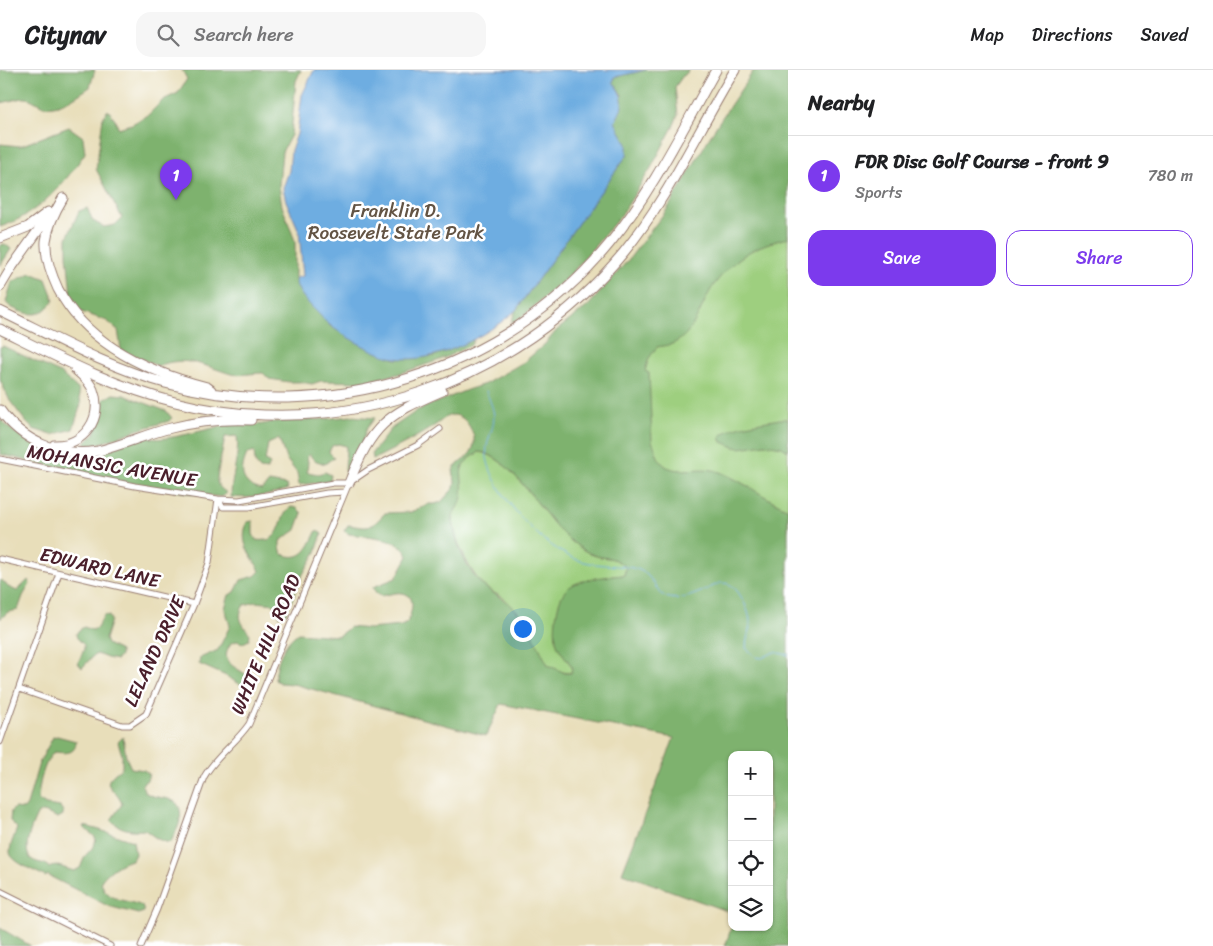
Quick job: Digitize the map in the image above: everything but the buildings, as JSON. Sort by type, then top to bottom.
[{"type":"highway","points":[[3,312],[132,373],[173,385],[214,393],[248,398],[299,399],[333,396],[366,390],[416,377],[478,351],[508,334],[536,314],[587,269],[610,243],[650,187],[716,70]]},
{"type":"highway","points":[[349,483],[366,445],[390,417],[406,407],[466,380],[525,342],[566,311],[591,288],[646,223],[665,194],[735,70]]},
{"type":"highway","points":[[62,198],[48,230],[46,254],[54,279],[64,300],[98,337],[131,359],[167,376],[207,387],[214,393]]},
{"type":"highway","points":[[0,238],[20,231],[35,222],[62,198]]},
{"type":"highway","points":[[0,287],[62,198]]},
{"type":"highway","points":[[0,329],[127,387],[176,402],[228,412],[262,415],[317,413],[400,399],[449,382],[495,360]]},
{"type":"highway","points":[[36,442],[54,445],[70,443],[84,435],[93,421],[96,404],[93,389],[85,377],[69,362]]},
{"type":"highway","points":[[0,410],[16,428],[36,442],[62,451],[90,452],[187,424],[222,420],[269,420],[286,414]]},
{"type":"street","points":[[349,483],[368,470],[418,445],[440,429]]},
{"type":"street","name":"MOHANSIC AVENUE","points":[[0,459],[116,483],[218,499],[247,500],[332,483],[349,483]]},
{"type":"street","name":"WHITE HILL ROAD","points":[[141,946],[157,909],[204,777],[249,724],[349,483]]},
{"type":"street","name":"MOHANSIC AVENUE","points":[[218,499],[223,507],[241,508],[327,493],[345,492]]},
{"type":"street","name":"LELAND DRIVE","points":[[19,689],[108,721],[130,725],[146,714],[194,604],[209,563],[218,499]]},
{"type":"street","name":"EDWARD LANE","points":[[0,559],[194,604]]},
{"type":"street","points":[[0,742],[60,573]]},
{"type":"street","points":[[0,891],[110,946]]},
{"type":"green space","points":[[0,70],[95,70],[90,87],[68,101],[44,106],[26,98],[0,103]]},
{"type":"green space","points":[[182,70],[301,70],[296,81],[291,135],[282,152],[279,186],[282,206],[295,241],[295,282],[330,326],[381,354],[396,359],[434,356],[474,339],[471,345],[440,360],[398,374],[364,382],[321,381],[312,384],[269,379],[263,373],[231,374],[195,363],[177,361],[158,366],[121,350],[118,330],[107,321],[79,311],[71,294],[67,238],[79,211],[87,208],[93,221],[104,227],[115,225],[122,218],[96,169],[103,117],[108,110],[115,119],[118,128],[132,124],[148,115],[163,100],[178,93],[187,79]]},
{"type":"green space","points":[[646,70],[690,70],[675,87],[678,115],[673,127],[651,168],[622,214],[572,273],[521,318],[511,322],[516,310],[627,155],[615,122],[622,95],[613,82],[615,77]]},
{"type":"green space","points":[[754,70],[788,70],[788,238],[765,244],[746,254],[730,267],[709,292],[697,318],[686,334],[672,344],[657,347],[649,358],[645,371],[649,373],[652,441],[663,464],[679,470],[707,469],[720,472],[738,480],[788,509],[788,946],[725,946],[730,931],[773,931],[773,751],[728,751],[728,912],[622,873],[674,738],[501,704],[486,736],[293,684],[280,683],[275,680],[281,654],[288,642],[298,633],[338,636],[350,627],[369,629],[401,626],[407,623],[412,605],[410,597],[407,594],[400,593],[381,596],[376,593],[373,587],[396,578],[408,556],[404,549],[391,541],[349,534],[344,531],[348,525],[365,527],[372,525],[385,513],[411,512],[429,504],[441,502],[454,488],[453,470],[471,451],[474,445],[474,436],[465,420],[459,416],[451,415],[416,437],[373,459],[372,453],[392,428],[418,410],[485,384],[524,362],[545,344],[557,330],[588,306],[629,259],[668,208],[715,128]],"holes":[[[479,452],[490,455],[502,463],[524,486],[563,534],[588,553],[616,560],[626,568],[624,575],[595,578],[574,584],[564,592],[556,614],[556,638],[558,647],[572,667],[571,673],[565,673],[548,665],[523,618],[511,605],[478,581],[467,565],[459,546],[453,518],[462,497],[462,472],[465,463]]]},
{"type":"green space","points":[[69,127],[83,137],[85,153],[77,165],[49,198],[38,207],[13,222],[0,227],[0,144],[20,146]]},
{"type":"green space","points":[[788,234],[788,530],[659,467],[643,432],[640,365],[733,245]]},
{"type":"green space","points":[[5,244],[11,249],[0,266],[0,245]]},
{"type":"green space","points":[[31,273],[46,279],[54,300],[43,311],[35,314],[19,311],[6,302],[12,282]]},
{"type":"green space","points":[[3,346],[60,373],[78,389],[81,404],[73,429],[52,435],[33,429],[26,422],[10,401],[0,380],[0,347]]},
{"type":"green space","points":[[113,394],[124,395],[166,411],[172,418],[169,421],[90,446],[85,443],[95,433],[104,399]]},
{"type":"green space","points":[[351,416],[375,418],[367,428],[352,472],[345,474],[346,446],[338,444],[332,446],[329,452],[334,457],[325,464],[314,460],[309,454],[307,457],[307,472],[318,474],[325,472],[331,475],[330,481],[299,485],[297,473],[286,459],[279,439],[268,444],[265,461],[270,464],[267,470],[260,469],[255,463],[254,451],[247,454],[243,472],[246,481],[255,488],[262,490],[269,482],[286,485],[288,489],[252,497],[231,497],[238,444],[237,436],[225,437],[217,478],[218,485],[227,493],[222,497],[138,485],[0,454],[0,419],[14,432],[38,446],[68,454],[148,437],[154,439],[174,437],[229,425]]},
{"type":"green space","points":[[788,419],[788,451],[782,447],[765,444],[740,448],[734,447],[722,442],[720,437],[739,427]]},
{"type":"green space","points":[[479,452],[502,463],[555,525],[573,542],[591,554],[616,560],[626,568],[624,575],[588,581],[567,589],[558,646],[572,667],[571,673],[558,671],[547,664],[515,610],[506,600],[478,580],[463,554],[456,535],[453,517],[461,499],[461,471],[463,466],[471,457]]},
{"type":"green space","points":[[291,507],[297,508],[302,513],[296,530],[280,541],[282,554],[289,556],[301,555],[308,547],[317,530],[322,534],[316,552],[303,574],[286,614],[280,617],[275,604],[256,602],[244,605],[240,617],[250,634],[249,640],[243,643],[237,641],[231,643],[226,657],[233,666],[253,681],[249,686],[243,686],[199,664],[200,658],[218,650],[230,626],[225,608],[229,595],[235,592],[241,580],[255,576],[260,571],[245,543],[244,537],[247,522],[253,521],[253,534],[256,540],[272,538],[279,529],[286,512]]},
{"type":"green space","points":[[2,580],[8,587],[17,591],[28,580],[30,584],[18,610],[8,612],[0,619],[0,581]]},
{"type":"green space","points":[[104,615],[109,616],[111,620],[105,639],[107,644],[120,651],[120,656],[117,660],[97,654],[82,668],[78,663],[84,645],[77,638],[76,634],[84,627],[92,630],[97,628]]},
{"type":"green space","points":[[57,736],[76,741],[76,746],[72,751],[66,753],[54,752],[50,757],[42,774],[38,800],[46,805],[60,807],[63,815],[58,818],[44,812],[38,813],[29,836],[28,855],[33,860],[46,864],[49,868],[55,865],[74,871],[80,868],[85,856],[94,846],[96,839],[83,826],[133,841],[135,854],[132,860],[115,868],[101,881],[107,893],[117,899],[142,906],[144,912],[138,914],[108,906],[47,875],[46,877],[11,856],[11,846],[17,828],[10,821],[11,811],[14,808],[24,809],[27,805],[39,763],[53,737]]},
{"type":"green space","points":[[123,737],[126,757],[131,768],[144,770],[149,774],[147,780],[142,784],[146,792],[153,796],[170,799],[178,806],[180,820],[171,842],[154,837],[145,830],[122,828],[111,820],[122,804],[108,783],[114,774],[122,768],[122,755],[118,742]]},
{"type":"green space","points":[[0,928],[31,946],[0,946]]},
{"type":"water","points":[[314,70],[646,70],[615,77],[613,82],[622,97],[622,106],[615,122],[627,144],[627,155],[516,310],[491,329],[460,346],[427,357],[410,359],[388,357],[380,354],[329,325],[307,302],[297,287],[296,278],[303,276],[299,231],[286,201],[283,188],[289,171],[291,150],[297,134],[302,95]]},
{"type":"waterway","points":[[486,391],[494,417],[486,453],[492,473],[510,504],[537,533],[567,555],[581,561],[633,568],[642,571],[664,596],[671,598],[688,597],[720,583],[729,584],[739,593],[749,615],[750,625],[746,648],[756,657],[762,658],[774,652],[788,655]]},
{"type":"place","name":"FDR Disc Golf Course - front 9","points":[[176,200]]},
{"type":"park label","name":"Franklin D. Roosevelt State Park","points":[[396,221]]}]
